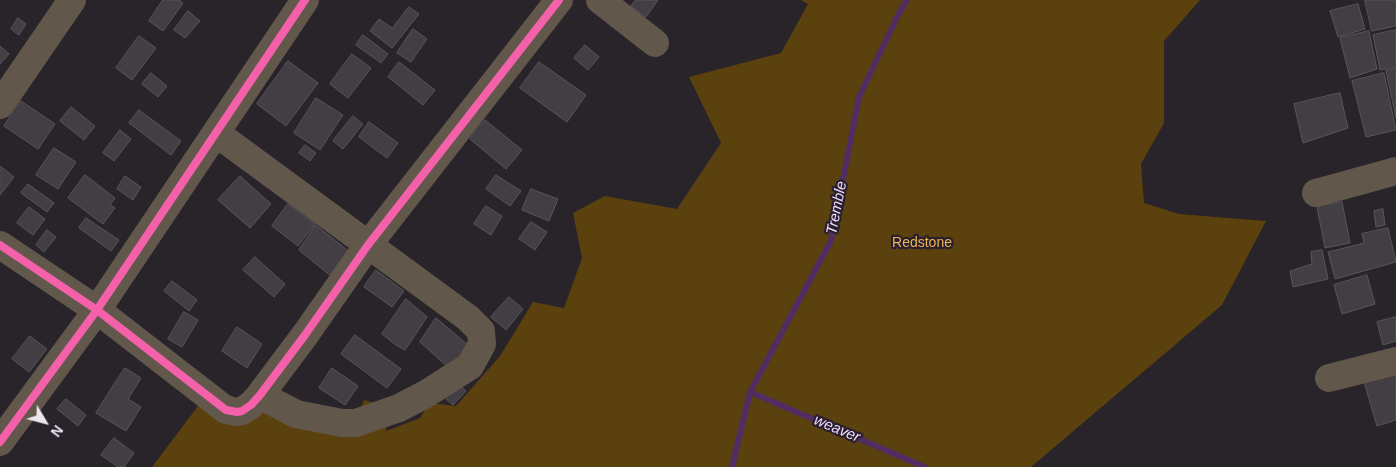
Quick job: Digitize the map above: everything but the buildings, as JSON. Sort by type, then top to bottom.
[{"type":"street","points":[[0,105],[72,0]]},
{"type":"street","points":[[0,442],[97,310],[305,0]]},
{"type":"street","points":[[0,245],[97,310],[226,410],[242,411],[260,395],[368,245],[559,0]]},
{"type":"street","points":[[600,0],[655,43]]},
{"type":"street","points":[[216,133],[468,318],[481,331],[482,344],[470,366],[426,394],[399,408],[356,423],[342,423],[296,414],[260,395]]},
{"type":"street","points":[[1316,193],[1396,171]]},
{"type":"street","points":[[1329,378],[1396,361]]},
{"type":"green space","name":"Redstone","points":[[801,0],[1200,0],[1164,41],[1164,123],[1141,164],[1144,203],[1179,214],[1266,221],[1222,305],[1031,467],[152,467],[210,390],[353,429],[364,400],[390,407],[386,431],[420,418],[429,403],[456,406],[500,356],[533,302],[564,308],[582,258],[573,213],[605,196],[677,209],[721,143],[689,77],[781,53],[808,4]]},
{"type":"waterway","name":"Tremble","points":[[732,467],[750,392],[831,241],[859,97],[907,0]]},
{"type":"waterway","name":"weaver","points":[[750,392],[925,467]]},
{"type":"cycle path","points":[[0,442],[97,310],[305,0]]},
{"type":"cycle path","points":[[0,245],[97,310],[226,410],[242,411],[260,395],[368,245],[559,0]]}]
